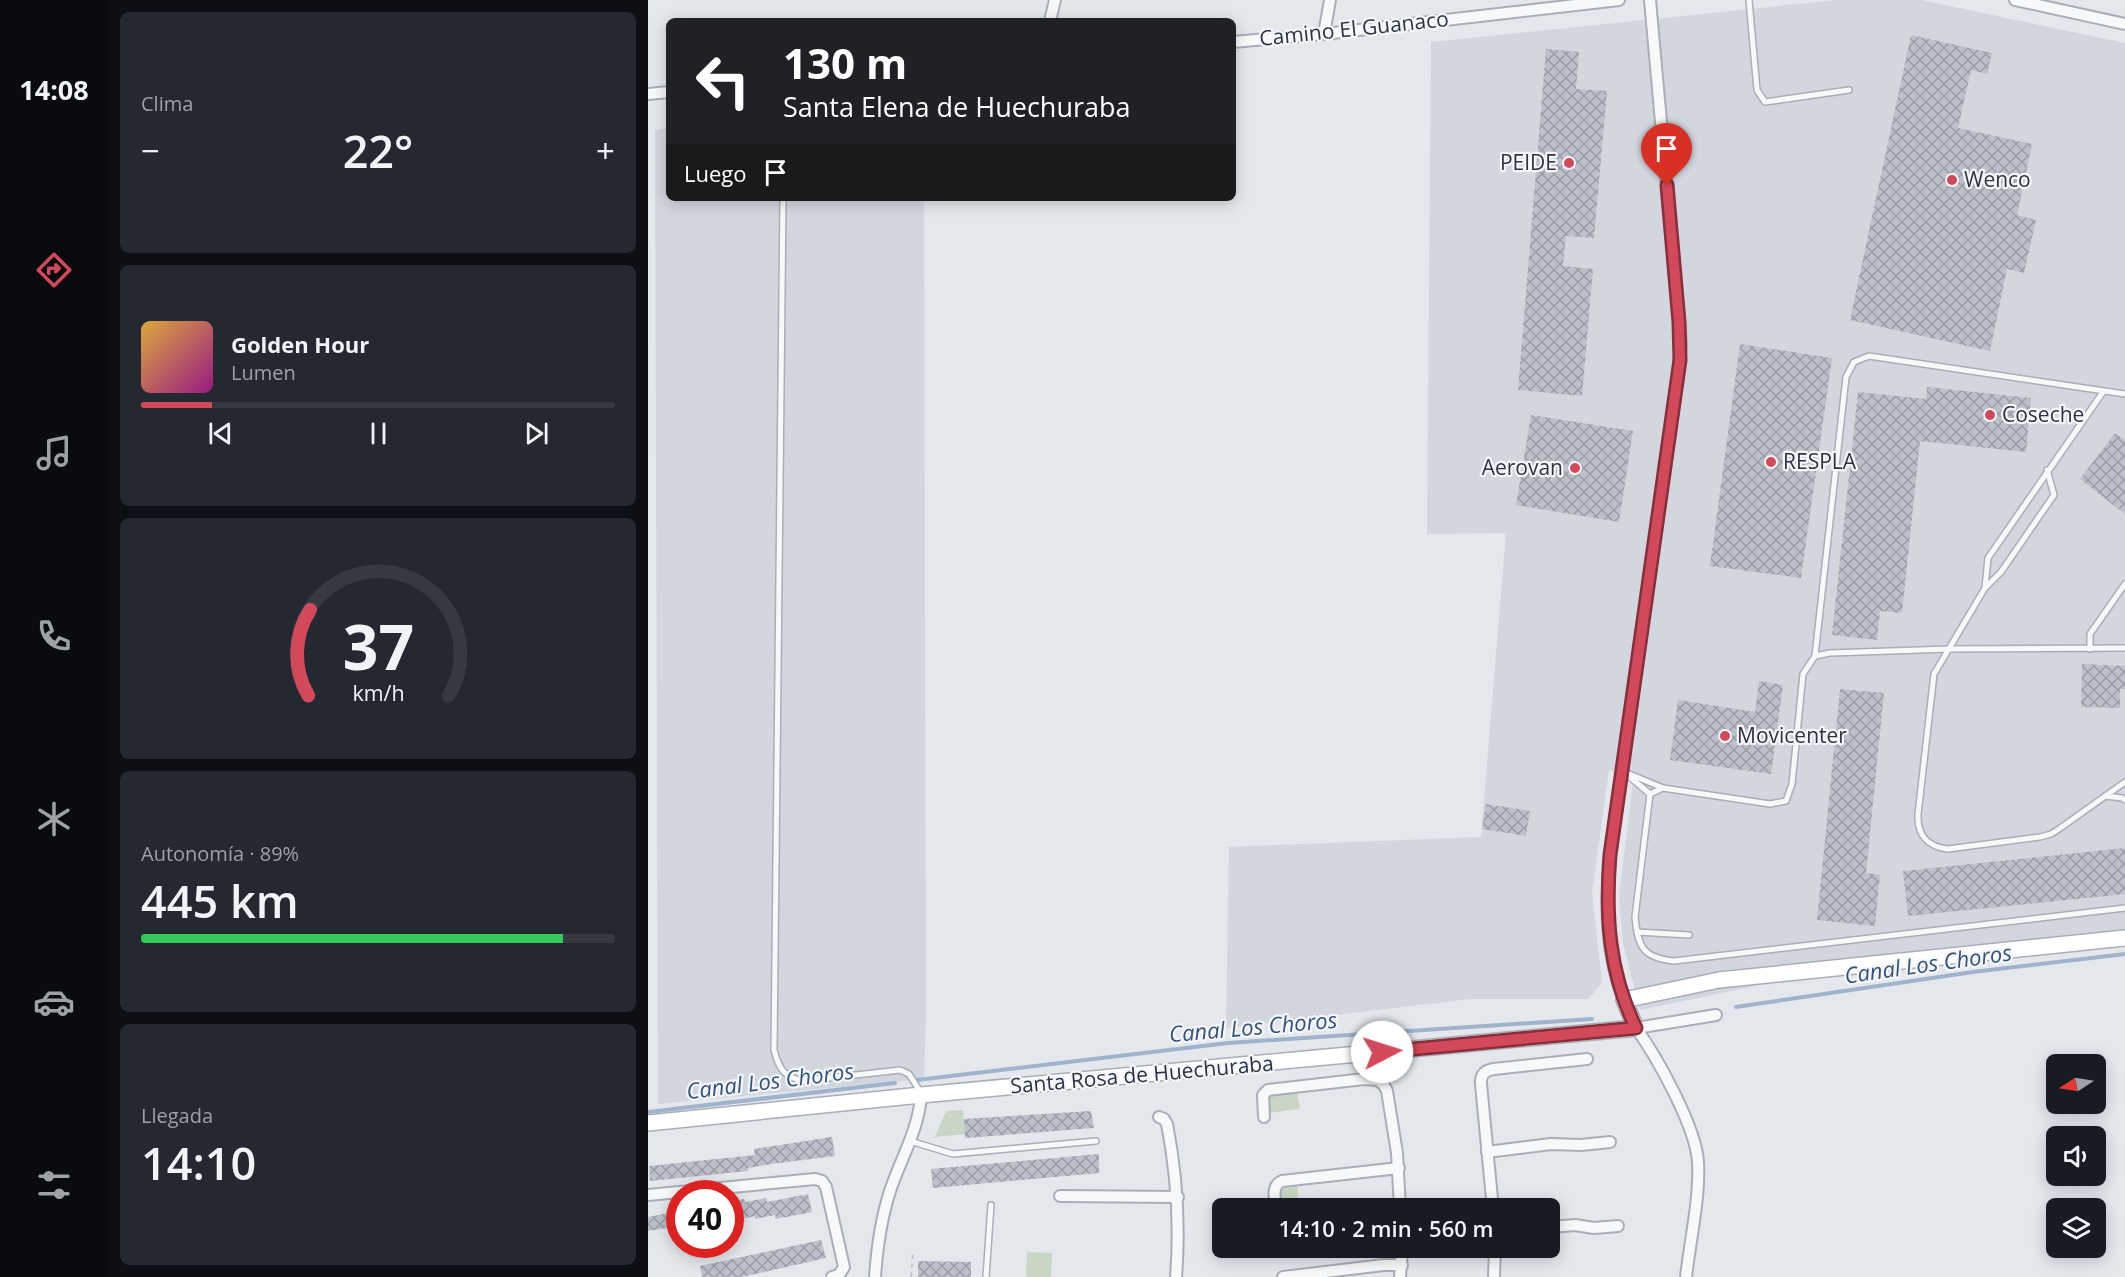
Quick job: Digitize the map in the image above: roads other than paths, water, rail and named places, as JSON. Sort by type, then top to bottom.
[{"type":"street","points":[[1051,18],[1055,0]]},
{"type":"street","points":[[1324,34],[1330,0]]},
{"type":"street","name":"Camino El Guanaco","points":[[1236,42],[1324,34],[1619,0]]},
{"type":"street","points":[[1650,0],[1679,322],[1680,360],[1610,855],[1607,897],[1614,968],[1624,1000],[1636,1028],[1652,1050],[1680,1108],[1693,1140],[1698,1161],[1686,1277]]},
{"type":"street","points":[[2015,0],[2125,24]]},
{"type":"street","points":[[648,94],[666,92]]},
{"type":"street","points":[[1624,1000],[1719,980],[2125,938]]},
{"type":"street","name":"Santa Rosa de Huechuraba","points":[[648,1123],[1636,1028],[1716,1016]]},
{"type":"street","points":[[1492,1198],[1480,1084],[1484,1073],[1494,1069],[1587,1059]]},
{"type":"street","points":[[1264,1118],[1263,1095],[1268,1090],[1364,1079],[1378,1080],[1384,1084],[1387,1091],[1399,1168],[1400,1198]]},
{"type":"street","points":[[875,1277],[884,1211],[920,1116],[921,1095]]},
{"type":"street","points":[[1159,1117],[1167,1124],[1178,1197],[1176,1277]]},
{"type":"street","points":[[1487,1152],[1551,1144],[1581,1145],[1610,1142]]},
{"type":"street","points":[[1275,1198],[1276,1184],[1282,1181],[1399,1168]]},
{"type":"street","points":[[648,1195],[815,1179],[822,1181],[826,1187],[843,1267],[839,1275],[832,1277]]},
{"type":"street","points":[[1060,1197],[1178,1197]]},
{"type":"street","points":[[1560,1226],[1575,1225],[1594,1228],[1618,1226]]},
{"type":"street","points":[[1494,1277],[1495,1258]]},
{"type":"street","points":[[1283,1277],[1384,1265],[1401,1271]]},
{"type":"lane","points":[[1749,0],[1757,90],[1765,102],[1849,90]]},
{"type":"lane","points":[[783,201],[774,1050],[777,1064],[790,1078],[803,1081],[900,1070],[909,1074],[921,1095]]},
{"type":"lane","points":[[1622,772],[1663,788],[1770,804],[1786,801],[1792,784],[1803,674],[1815,656],[1846,377],[1854,362],[1869,356],[2125,394]]},
{"type":"lane","points":[[1985,588],[1988,558],[2103,392]]},
{"type":"lane","points":[[2047,470],[2054,495],[2001,573],[1985,588],[1934,674],[1917,818],[1918,828],[1922,837],[1938,848],[1948,849],[2040,837],[2059,829],[2125,782]]},
{"type":"lane","points":[[2090,649],[2090,634],[2125,584]]},
{"type":"lane","points":[[1815,656],[1830,653],[1950,649],[2125,648]]},
{"type":"lane","points":[[1622,772],[1650,794]]},
{"type":"lane","points":[[1650,794],[1663,788]]},
{"type":"lane","points":[[1650,794],[1635,910],[1637,932],[1642,946],[1648,954],[1658,960],[1674,961],[2125,908]]},
{"type":"lane","points":[[2105,796],[2125,800]]},
{"type":"lane","points":[[1637,932],[1689,935]]},
{"type":"lane","points":[[910,1141],[953,1154],[1096,1141]]},
{"type":"lane","points":[[986,1277],[991,1205]]},
{"type":"waterway","name":"Canal Los Choros","points":[[1736,1007],[1973,972],[2125,954]]},
{"type":"waterway","name":"Canal Los Choros","points":[[917,1080],[1228,1043],[1592,1019]]},
{"type":"waterway","name":"Canal Los Choros","points":[[648,1112],[895,1083]]},
{"type":"place","name":"PEIDE","points":[[1569,163]]},
{"type":"place","name":"Wenco","points":[[1952,180]]},
{"type":"place","name":"Coseche","points":[[1990,415]]},
{"type":"place","name":"RESPLA","points":[[1771,462]]},
{"type":"place","name":"Aerovan","points":[[1575,468]]},
{"type":"place","name":"Movicenter","points":[[1725,736]]}]
